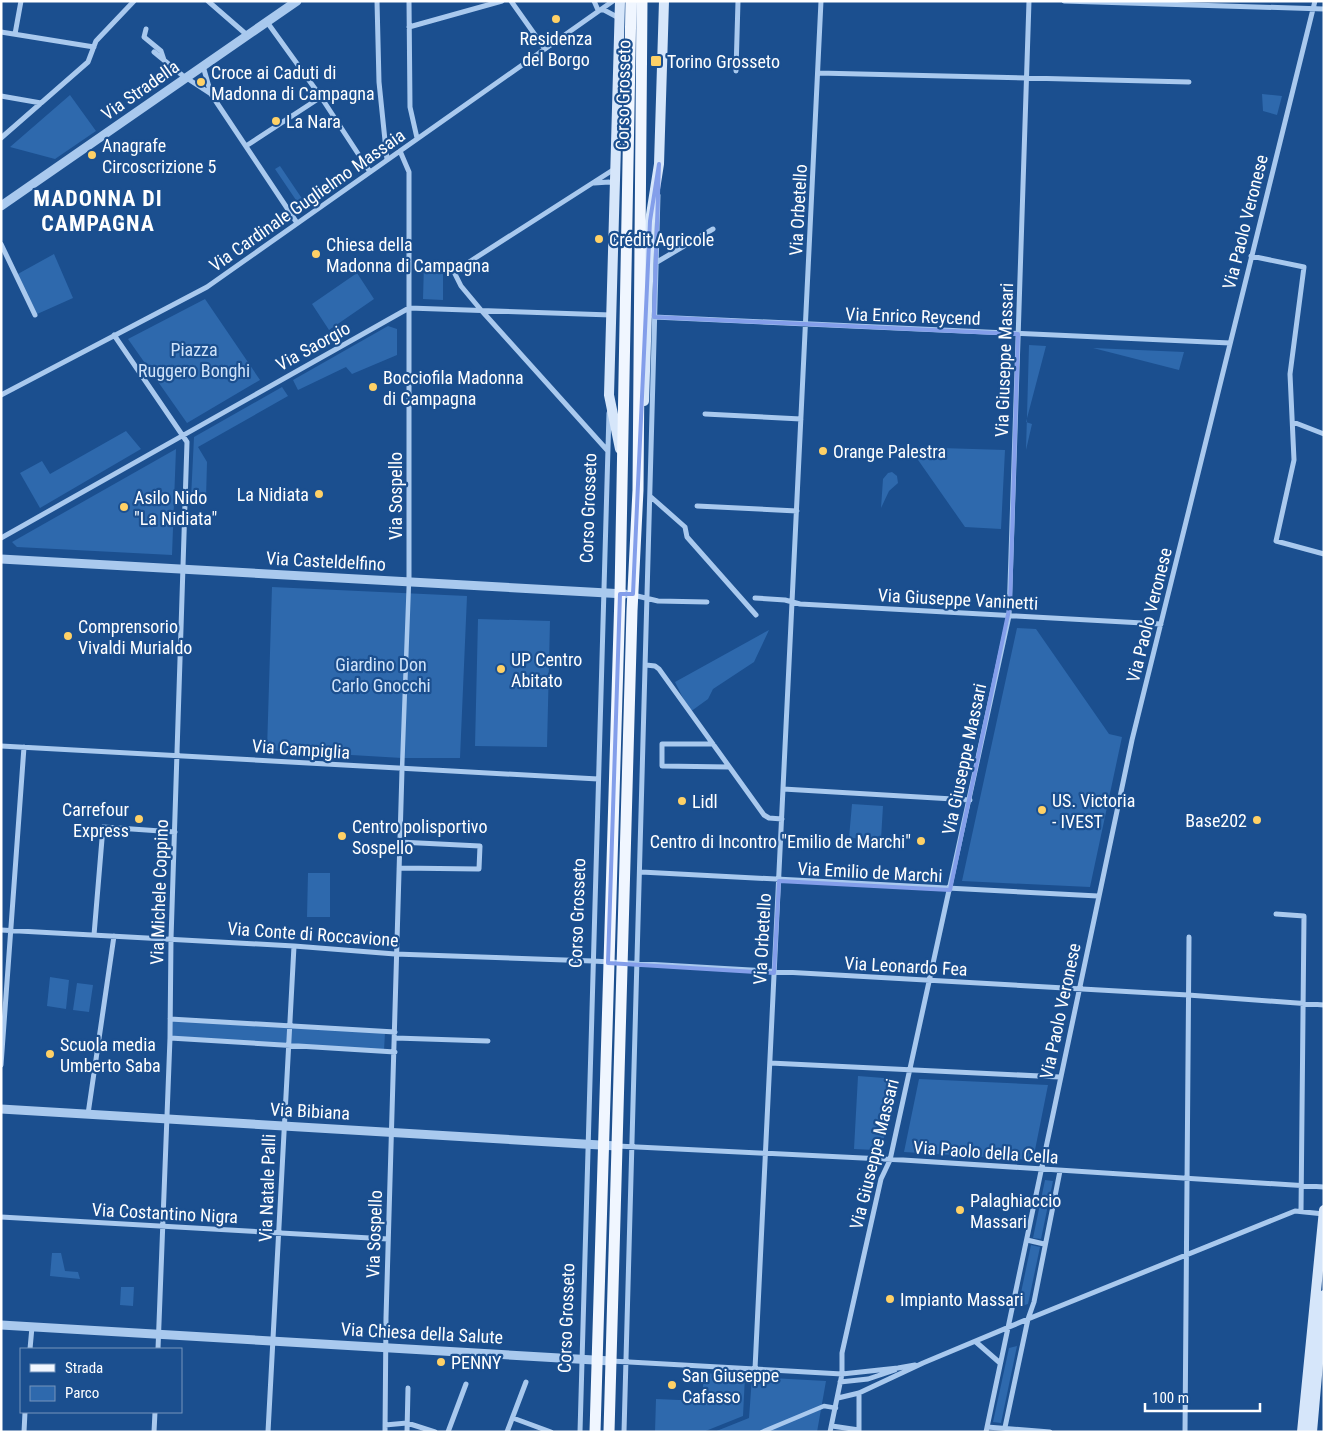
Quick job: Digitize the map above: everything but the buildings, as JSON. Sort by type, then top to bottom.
[{"type":"main road","name":"Corso Grosseto","points":[[620,1],[609,395],[624,473]]},
{"type":"main road","name":"Corso Grosseto","points":[[595,1432],[602,1146],[624,473],[632,1]]},
{"type":"main road","name":"Corso Grosseto","points":[[609,1432],[633,594],[638,490],[642,1]]},
{"type":"main road","name":"Corso Grosseto","points":[[638,490],[642,461],[650,221],[659,164],[664,1]]},
{"type":"main road","points":[[1302,1432],[1324,1213]]},
{"type":"main road","points":[[1312,1432],[1324,1295]]},
{"type":"street","points":[[15,34],[21,1]]},
{"type":"street","points":[[1,138],[88,62],[96,41],[134,1]]},
{"type":"street","points":[[208,1],[247,36]]},
{"type":"street","name":"Via Stradella","points":[[1,206],[296,1]]},
{"type":"street","points":[[377,1],[379,82],[387,160]]},
{"type":"street","points":[[409,1],[410,107],[417,138]]},
{"type":"street","points":[[409,27],[502,1]]},
{"type":"street","points":[[511,1],[544,49]]},
{"type":"street","points":[[594,1],[598,10],[604,10],[619,18]]},
{"type":"street","name":"Via Cardinale Guglielmo Massaia","points":[[1,395],[207,288],[613,1]]},
{"type":"street","points":[[736,71],[738,1]]},
{"type":"street","name":"Via Orbetello","points":[[755,1369],[822,1]]},
{"type":"street","name":"Via Giuseppe Massari","points":[[831,1429],[842,1374],[842,1353],[878,1188],[890,1160],[1009,616],[1029,1]]},
{"type":"street","points":[[1064,1],[1179,3],[1324,9]]},
{"type":"street","name":"Via Paolo Veronese","points":[[1050,1432],[986,1429],[1134,734],[1315,1]]},
{"type":"street","points":[[267,22],[321,97],[370,172]]},
{"type":"street","points":[[146,29],[144,37],[161,52],[164,61]]},
{"type":"street","points":[[1,32],[94,47]]},
{"type":"street","points":[[154,52],[186,78],[211,94]]},
{"type":"street","points":[[202,66],[211,94],[297,223]]},
{"type":"street","points":[[818,73],[1026,80],[1189,82]]},
{"type":"street","points":[[1,96],[41,103]]},
{"type":"street","points":[[246,146],[321,97]]},
{"type":"street","name":"Via Sospello","points":[[385,1432],[388,1239],[395,1052],[395,954],[408,581],[409,172],[400,151]]},
{"type":"street","name":"Corso Grosseto","points":[[624,1432],[641,872],[659,164]]},
{"type":"street","points":[[608,450],[481,310],[461,286],[455,274],[466,264],[616,168]]},
{"type":"street","points":[[591,184],[609,182],[616,185]]},
{"type":"street","points":[[657,262],[713,229]]},
{"type":"street","points":[[1,244],[35,315]]},
{"type":"street","points":[[1251,256],[1304,268],[1290,374],[1294,466],[1276,541],[1324,554]]},
{"type":"street","points":[[409,308],[612,315]]},
{"type":"street","name":"Via Saorgio","points":[[1,538],[409,308]]},
{"type":"street","name":"Via Enrico Reycend","points":[[654,318],[1230,343]]},
{"type":"street","points":[[114,335],[184,436]]},
{"type":"street","name":"Corso Grosseto","points":[[580,1432],[609,395]]},
{"type":"street","points":[[705,414],[801,420]]},
{"type":"street","points":[[1293,422],[1324,434]]},
{"type":"street","name":"Via Michele Coppino","points":[[158,1348],[168,1119],[171,939],[188,442],[184,436]]},
{"type":"street","points":[[651,497],[685,527],[687,537],[756,615]]},
{"type":"street","points":[[697,506],[797,511]]},
{"type":"street","name":"Via Casteldelfino","points":[[1,559],[604,592],[633,594],[648,599]]},
{"type":"street","name":"Via Giuseppe Vaninetti","points":[[755,598],[1009,616],[1161,624]]},
{"type":"street","points":[[648,599],[707,602]]},
{"type":"street","points":[[646,665],[658,667],[765,816],[782,819]]},
{"type":"street","points":[[713,744],[662,744],[662,766],[729,767]]},
{"type":"street","name":"Via Campiglia","points":[[1,746],[177,754],[402,770],[598,779]]},
{"type":"street","points":[[1,1065],[24,747]]},
{"type":"street","points":[[783,788],[970,800]]},
{"type":"street","points":[[94,935],[103,827],[175,832]]},
{"type":"street","points":[[399,842],[480,846],[479,870],[399,868]]},
{"type":"street","name":"Via Emilio de Marchi","points":[[641,872],[950,890],[1098,896]]},
{"type":"street","points":[[1276,914],[1304,916],[1302,1211]]},
{"type":"street","name":"Via Conte di Roccavione","points":[[1,930],[294,946],[395,954],[622,963]]},
{"type":"street","points":[[88,1114],[114,936]]},
{"type":"street","points":[[1185,1432],[1189,937]]},
{"type":"street","name":"Via Natale Palli","points":[[268,1432],[294,946]]},
{"type":"street","name":"Via Leonardo Fea","points":[[622,963],[1188,995],[1324,1005]]},
{"type":"street","points":[[170,1019],[488,1041]]},
{"type":"street","points":[[170,1038],[395,1052]]},
{"type":"street","points":[[770,1063],[1060,1077]]},
{"type":"street","name":"Via Bibiana","points":[[1,1109],[617,1146]]},
{"type":"street","name":"Via Paolo della Cella","points":[[617,1146],[890,1160],[1324,1187]]},
{"type":"street","points":[[1005,1430],[1028,1319],[1034,1302],[1060,1171]]},
{"type":"street","points":[[838,1398],[858,1392],[1006,1328],[1186,1254],[1296,1212],[1324,1213]]},
{"type":"street","name":"Via Costantino Nigra","points":[[1,1217],[388,1239]]},
{"type":"street","points":[[1027,1240],[1044,1244]]},
{"type":"street","name":"Via Chiesa della Salute","points":[[1,1325],[842,1374],[898,1368]]},
{"type":"street","points":[[30,1348],[32,1327]]},
{"type":"street","points":[[976,1342],[1000,1363]]},
{"type":"street","points":[[840,1382],[868,1379],[898,1368],[923,1363]]},
{"type":"street","points":[[507,1432],[526,1382]]},
{"type":"street","points":[[448,1432],[466,1384]]},
{"type":"street","points":[[407,1432],[408,1388]]},
{"type":"street","points":[[831,1429],[859,1431],[858,1392]]},
{"type":"street","points":[[762,1432],[824,1406],[836,1408]]},
{"type":"street","points":[[24,1432],[25,1413]]},
{"type":"street","points":[[154,1432],[155,1413]]},
{"type":"street","points":[[513,1418],[538,1430],[551,1432]]},
{"type":"street","points":[[385,1425],[407,1423],[435,1432]]},
{"type":"highlighted area","points":[[659,164],[654,317],[1018,334],[1010,605],[950,890],[779,881],[774,973],[608,963],[620,594],[633,594],[650,221]]},
{"type":"green space","points":[[1262,94],[1282,96],[1277,115],[1263,111]]},
{"type":"green space","points":[[70,95],[96,131],[55,159],[10,147]]},
{"type":"green space","points":[[280,166],[305,203],[300,206],[275,169]]},
{"type":"green space","points":[[54,254],[73,298],[35,315],[16,275]]},
{"type":"green space","points":[[424,263],[443,268],[443,300],[423,299]]},
{"type":"green space","points":[[357,273],[374,299],[329,330],[312,304]]},
{"type":"green space","name":"Piazza Ruggero Bonghi","points":[[205,299],[260,380],[187,423],[128,339]]},
{"type":"green space","points":[[388,326],[397,329],[397,355],[352,374],[346,367],[298,390],[293,380]]},
{"type":"green space","points":[[1029,345],[1046,346],[1027,419]]},
{"type":"green space","points":[[1093,348],[1184,352],[1179,370]]},
{"type":"green space","points":[[282,387],[288,396],[198,447],[207,462],[206,499],[191,498],[194,437]]},
{"type":"green space","points":[[1027,422],[1032,424],[1026,450]]},
{"type":"green space","points":[[126,431],[141,449],[40,508],[20,473],[42,461],[50,474]]},
{"type":"green space","points":[[909,447],[1005,450],[1001,529],[965,527]]},
{"type":"green space","name":"Asilo Nido \"La Nidiata\"","points":[[176,449],[172,555],[17,547],[12,542]]},
{"type":"green space","points":[[892,472],[897,476],[898,483],[889,491],[881,508],[883,479],[888,473]]},
{"type":"green space","name":"Giardino Don Carlo Gnocchi","points":[[272,587],[467,596],[460,758],[402,758],[267,750]]},
{"type":"green space","points":[[478,619],[550,621],[547,747],[475,746]]},
{"type":"green space","name":"US. Victoria - IVEST","points":[[1017,628],[1036,629],[1109,734],[1122,737],[1090,887],[962,881]]},
{"type":"green space","points":[[769,630],[754,662],[713,689],[708,699],[690,712],[675,682]]},
{"type":"green space","points":[[852,804],[883,806],[881,839],[849,838]]},
{"type":"green space","points":[[308,873],[330,873],[330,917],[307,917]]},
{"type":"green space","points":[[50,977],[69,980],[66,1009],[47,1006]]},
{"type":"green space","points":[[77,983],[93,985],[89,1012],[73,1010]]},
{"type":"green space","points":[[170,1019],[385,1032],[384,1051],[170,1038]]},
{"type":"green space","points":[[858,1076],[897,1079],[882,1147],[875,1150],[854,1149]]},
{"type":"green space","points":[[919,1079],[1048,1085],[1033,1160],[904,1152]]},
{"type":"green space","points":[[1045,1180],[1053,1181],[1041,1239],[1033,1238]]},
{"type":"green space","points":[[1031,1245],[1040,1247],[1028,1304],[1018,1307]]},
{"type":"green space","points":[[52,1253],[61,1253],[65,1271],[78,1272],[80,1279],[50,1276]]},
{"type":"green space","points":[[121,1287],[134,1287],[133,1306],[120,1305]]},
{"type":"green space","points":[[1017,1346],[1001,1423],[993,1422],[1009,1348]]},
{"type":"green space","points":[[704,1373],[745,1376],[743,1416],[703,1432],[655,1432],[656,1399],[702,1401]]},
{"type":"green space","points":[[752,1377],[826,1381],[817,1432],[714,1432],[749,1418]]},
{"type":"place","name":"Residenza del Borgo","points":[[556,19]]},
{"type":"place","name":"Torino Grosseto","points":[[656,61]]},
{"type":"place","name":"Croce ai Caduti di Madonna di Campagna","points":[[201,82]]},
{"type":"place","name":"La Nara","points":[[276,121]]},
{"type":"place","name":"Anagrafe Circoscrizione 5","points":[[92,155]]},
{"type":"place","name":"Crédit Agricole","points":[[599,239]]},
{"type":"place","name":"Chiesa della Madonna di Campagna","points":[[316,254]]},
{"type":"place","name":"Bocciofila Madonna di Campagna","points":[[373,387]]},
{"type":"place","name":"Orange Palestra","points":[[823,451]]},
{"type":"place","name":"La Nidiata","points":[[319,494]]},
{"type":"place","name":"Asilo Nido \"La Nidiata\"","points":[[124,507]]},
{"type":"place","name":"Comprensorio Vivaldi Murialdo","points":[[68,636]]},
{"type":"place","name":"UP Centro Abitato","points":[[501,669]]},
{"type":"place","name":"Lidl","points":[[682,801]]},
{"type":"place","name":"US. Victoria - IVEST","points":[[1042,810]]},
{"type":"place","name":"Carrefour Express","points":[[139,819]]},
{"type":"place","name":"Base202","points":[[1257,820]]},
{"type":"place","name":"Centro polisportivo Sospello","points":[[342,836]]},
{"type":"place","name":"Centro di Incontro \"Emilio de Marchi\"","points":[[921,841]]},
{"type":"place","name":"Scuola media Umberto Saba","points":[[50,1054]]},
{"type":"place","name":"Palaghiaccio Massari","points":[[960,1210]]},
{"type":"place","name":"Impianto Massari","points":[[890,1299]]},
{"type":"place","name":"PENNY","points":[[441,1362]]},
{"type":"place","name":"San Giuseppe Cafasso","points":[[672,1385]]},
{"type":"district","name":"MADONNA DI CAMPAGNA","points":[[98,210]]}]
